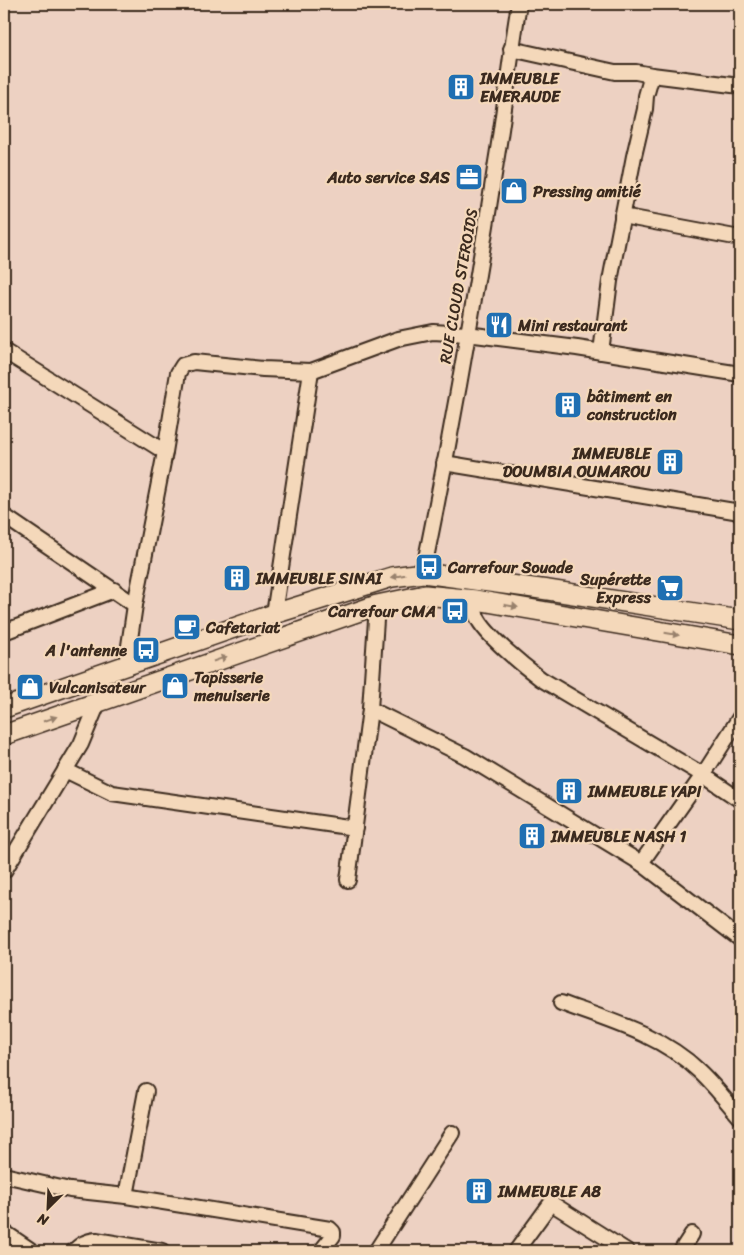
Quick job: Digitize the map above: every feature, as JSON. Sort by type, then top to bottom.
[{"type":"main road","points":[[4,708],[274,614],[392,577],[423,573],[548,590],[740,620]]},
{"type":"main road","points":[[4,735],[377,605],[425,595],[476,600],[740,645]]},
{"type":"street","name":"RUE CLOUD STEROIDS","points":[[423,573],[467,334],[505,104],[511,49],[519,4]]},
{"type":"street","points":[[511,49],[615,72],[636,72],[740,86]]},
{"type":"street","points":[[601,352],[610,281],[652,75]]},
{"type":"street","points":[[622,216],[740,238]]},
{"type":"street","points":[[126,666],[135,604],[165,452],[178,373],[184,365],[194,362],[263,369],[311,371],[398,339],[434,332],[467,334],[601,352],[740,374]]},
{"type":"street","points":[[4,351],[165,452]]},
{"type":"street","points":[[274,614],[311,371]]},
{"type":"street","points":[[444,463],[740,512]]},
{"type":"street","points":[[4,516],[135,604]]},
{"type":"street","points":[[8,626],[114,590]]},
{"type":"street","points":[[476,600],[474,602],[476,616],[482,626],[521,664],[541,679],[703,775],[740,800]]},
{"type":"street","points":[[348,880],[370,709],[377,605]]},
{"type":"street","points":[[4,872],[81,744],[98,703],[102,674]]},
{"type":"street","points":[[370,709],[465,756],[641,863],[740,939]]},
{"type":"street","points":[[641,863],[703,775],[740,717]]},
{"type":"street","points":[[65,770],[112,792],[355,828]]},
{"type":"street","points":[[561,1003],[634,1029],[671,1050],[698,1070],[740,1117]]},
{"type":"street","points":[[126,1196],[146,1091]]},
{"type":"street","points":[[376,1251],[452,1133]]},
{"type":"street","points":[[4,1176],[70,1190],[126,1196],[330,1229],[333,1232],[333,1236],[321,1251]]},
{"type":"street","points":[[516,1251],[552,1203],[627,1251]]},
{"type":"street","points":[[4,1232],[32,1251]]},
{"type":"street","points":[[681,1251],[692,1234]]},
{"type":"street","points":[[74,1251],[81,1244],[96,1240],[162,1251]]},
{"type":"place","name":"IMMEUBLE EMERAUDE","points":[[461,87]]},
{"type":"place","name":"Auto service SAS","points":[[469,177]]},
{"type":"place","name":"Pressing amitié","points":[[514,191]]},
{"type":"place","name":"Mini restaurant","points":[[499,325]]},
{"type":"place","name":"bâtiment en construction","points":[[568,405]]},
{"type":"place","name":"IMMEUBLE DOUMBIA OUMAROU","points":[[670,462]]},
{"type":"place","name":"Carrefour Souade","points":[[429,567]]},
{"type":"place","name":"IMMEUBLE SINAI","points":[[237,578]]},
{"type":"place","name":"Supérette Express","points":[[670,588]]},
{"type":"place","name":"Carrefour CMA","points":[[455,611]]},
{"type":"place","name":"Cafetariat","points":[[187,627]]},
{"type":"place","name":"A l'antenne","points":[[146,650]]},
{"type":"place","name":"Tapisserie menuiserie","points":[[175,686]]},
{"type":"place","name":"Vulcanisateur","points":[[30,687]]},
{"type":"place","name":"IMMEUBLE YAPI","points":[[569,791]]},
{"type":"place","name":"IMMEUBLE NASH 1","points":[[532,836]]},
{"type":"place","name":"IMMEUBLE A8","points":[[479,1191]]}]
